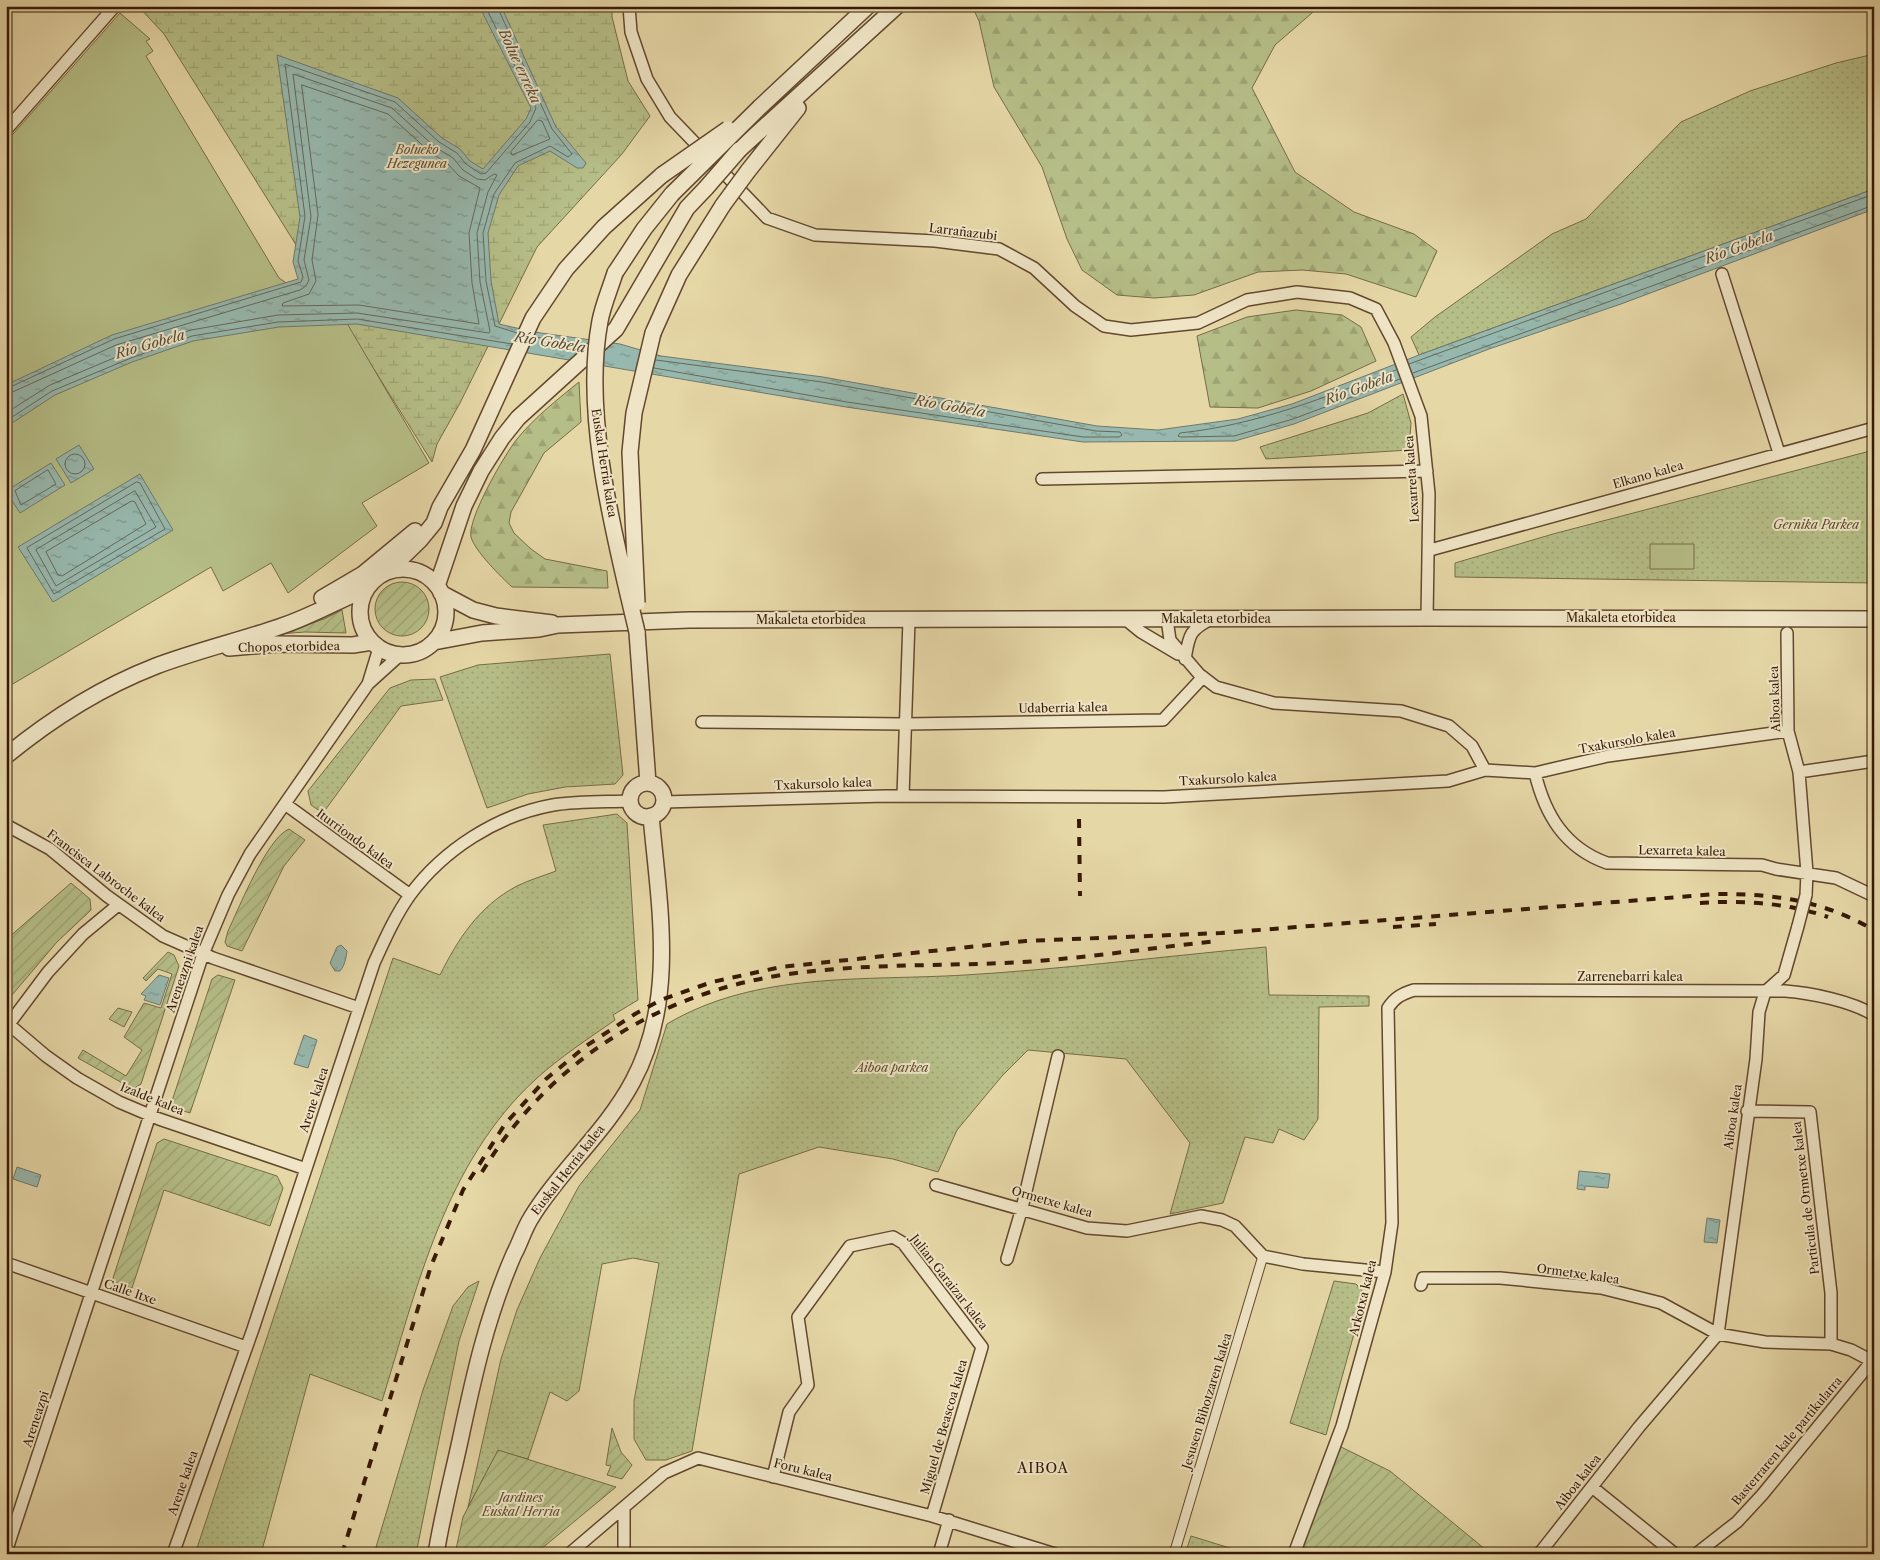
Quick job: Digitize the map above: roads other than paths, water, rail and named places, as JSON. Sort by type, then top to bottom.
[{"type":"street","points":[[6,130],[116,6]]},
{"type":"street","name":"Larrañazubi","points":[[629,6],[631,32],[647,78],[670,117],[767,218],[816,236],[935,241],[1000,249],[1034,268],[1074,306],[1104,326],[1130,330],[1198,323],[1247,300],[1297,292],[1350,298],[1376,310],[1394,343]]},
{"type":"street","points":[[386,572],[400,569],[414,570],[427,576],[439,590],[446,613],[444,624],[434,642],[424,649],[400,655],[376,645],[365,633],[360,616],[362,599],[366,589],[375,579],[386,572],[420,540],[434,522],[440,507],[473,450],[533,318],[566,269],[604,227],[662,175],[760,107],[868,6]]},
{"type":"street","points":[[439,590],[454,531],[481,471],[518,418],[616,329],[687,208],[739,150],[897,6]]},
{"type":"street","points":[[638,632],[637,568],[630,452],[634,413],[653,333],[679,275],[723,205],[788,118],[852,48]]},
{"type":"street","name":"Euskal Herria kalea","points":[[648,784],[638,632],[620,561],[597,430],[594,392],[600,320],[616,274],[644,229],[672,194],[760,107]]},
{"type":"street","points":[[1722,274],[1779,453]]},
{"type":"street","name":"Lexarreta kalea","points":[[1394,343],[1416,398],[1421,416],[1427,471],[1430,550],[1427,618]]},
{"type":"street","name":"Elkano kalea","points":[[1430,550],[1874,428]]},
{"type":"street","points":[[1042,479],[1427,471]]},
{"type":"street","points":[[205,650],[229,634],[273,621],[333,593],[363,574],[406,540],[440,507]]},
{"type":"street","points":[[6,756],[56,718],[91,696],[154,667],[315,614],[366,589]]},
{"type":"street","name":"Makaleta etorbidea","points":[[439,590],[474,610],[496,616],[539,620],[558,625]]},
{"type":"street","points":[[1124,619],[1141,632],[1186,659]]},
{"type":"street","points":[[1167,619],[1170,640],[1203,678],[1216,687],[1274,703],[1401,711],[1449,726],[1472,746],[1485,770]]},
{"type":"street","points":[[1186,659],[1188,642],[1195,627],[1212,619]]},
{"type":"street","name":"Makaleta etorbidea","points":[[434,642],[482,633],[540,629],[558,625],[689,620],[1874,619]]},
{"type":"street","points":[[903,796],[908,620]]},
{"type":"street","name":"Aiboa kalea","points":[[1539,1554],[1718,1334],[1747,1112],[1756,1059],[1759,1012],[1764,992],[1784,975],[1806,895],[1807,873],[1799,772],[1788,731],[1787,633]]},
{"type":"street","name":"Chopos etorbidea","points":[[205,650],[276,644],[376,645]]},
{"type":"street","name":"Areneazpi kalea","points":[[368,684],[376,645]]},
{"type":"street","name":"Areneazpi kalea","points":[[91,1293],[203,954],[232,886],[250,854],[368,684],[400,655]]},
{"type":"street","name":"Udaberria kalea","points":[[702,722],[905,724],[1163,720],[1203,678]]},
{"type":"street","name":"Txakursolo kalea","points":[[663,802],[903,796],[1164,797],[1448,781],[1485,770],[1535,773],[1608,756],[1788,731]]},
{"type":"street","points":[[1799,772],[1874,761]]},
{"type":"street","name":"Lexarreta kalea","points":[[1535,773],[1539,789],[1554,822],[1573,844],[1587,856],[1607,863],[1762,865],[1836,878],[1874,896]]},
{"type":"street","points":[[648,784],[658,788],[663,797],[663,802],[658,812],[651,816],[638,814],[629,801],[637,786],[648,784]]},
{"type":"street","name":"Arene kalea","points":[[173,1554],[246,1347],[359,1008],[388,933],[410,895],[445,858],[467,840],[514,817],[552,806],[629,801]]},
{"type":"street","name":"Iturriondo kalea","points":[[284,804],[410,895]]},
{"type":"street","name":"Euskal Herria kalea","points":[[436,1554],[480,1347],[497,1293],[530,1219],[603,1126],[633,1082],[649,1045],[658,1010],[662,976],[661,930],[651,816]]},
{"type":"street","name":"Francisca Labroche kalea","points":[[6,825],[50,849],[118,905],[164,936],[203,954],[359,1008]]},
{"type":"street","points":[[7,1025],[48,972],[83,934],[118,905]]},
{"type":"street","name":"Zarrenebarri kalea","points":[[1388,1008],[1400,994],[1414,990],[1764,992],[1805,993],[1864,1009],[1874,1015]]},
{"type":"street","name":"Arkotxa kalea","points":[[1294,1554],[1342,1426],[1386,1272],[1392,1223],[1388,1008]]},
{"type":"street","name":"Izalde kalea","points":[[7,1025],[77,1078],[119,1102],[150,1116],[306,1169]]},
{"type":"street","points":[[1007,1259],[1022,1208],[1058,1056]]},
{"type":"street","name":"Particula de Ormetxe kalea","points":[[1747,1112],[1810,1112],[1831,1293],[1831,1344]]},
{"type":"street","name":"Ormetxe kalea","points":[[936,1185],[1087,1228],[1127,1231],[1201,1216],[1222,1220],[1235,1226],[1263,1256]]},
{"type":"street","name":"Julian Garaizar kalea","points":[[772,1477],[789,1412],[808,1384],[798,1317],[850,1246],[884,1237],[893,1237],[903,1243],[982,1347]]},
{"type":"street","points":[[1263,1256],[1303,1264],[1386,1272]]},
{"type":"street","name":"Jesusen Bihotzaren kalea","points":[[1174,1554],[1263,1256]]},
{"type":"street","name":"Calle Itxe","points":[[6,1263],[246,1347]]},
{"type":"street","name":"Ormetxe kalea","points":[[1421,1285],[1423,1278],[1444,1277],[1500,1278],[1601,1288],[1661,1303],[1718,1334],[1765,1342],[1831,1344],[1851,1350],[1873,1361]]},
{"type":"street","name":"Areneazpi","points":[[6,1552],[91,1293]]},
{"type":"street","name":"Miguel de Beascoa kalea","points":[[932,1516],[982,1347]]},
{"type":"street","name":"Basterraren kale partikularra","points":[[1696,1554],[1737,1522],[1762,1495],[1873,1361]]},
{"type":"street","name":"Foru kalea","points":[[573,1552],[624,1510],[664,1473],[698,1458],[949,1520],[1055,1554]]},
{"type":"street","points":[[1592,1487],[1675,1554]]},
{"type":"street","points":[[624,1510],[624,1554]]},
{"type":"street","points":[[939,1554],[949,1520]]},
{"type":"water","points":[[479,6],[501,6],[556,127],[586,163],[583,168],[577,168],[550,151],[518,166],[499,195],[488,233],[491,281],[499,324],[534,332],[620,344],[661,356],[823,377],[1097,426],[1158,430],[1238,419],[1292,404],[1419,355],[1874,189],[1874,209],[1621,304],[1489,349],[1294,424],[1235,441],[1083,442],[846,407],[357,324],[279,327],[193,341],[132,362],[55,395],[6,427],[6,385],[112,335],[298,279],[293,262],[300,217],[277,55],[398,98],[442,138],[460,149],[470,161],[483,169],[526,119],[531,108]]},
{"type":"water","points":[[79,445],[94,469],[71,483],[56,459]]},
{"type":"water","points":[[51,463],[65,485],[20,513],[6,491]]},
{"type":"water","points":[[140,474],[173,530],[53,602],[18,547]]},
{"type":"water","points":[[341,945],[347,951],[346,959],[340,971],[335,971],[330,963],[337,947]]},
{"type":"water","points":[[159,975],[169,978],[160,1005],[144,1000],[146,996],[141,994]]},
{"type":"water","points":[[304,1035],[317,1040],[308,1068],[294,1064]]},
{"type":"water","points":[[17,1167],[41,1175],[37,1187],[13,1179]]},
{"type":"water","points":[[1579,1171],[1610,1174],[1608,1188],[1585,1186],[1585,1190],[1577,1189]]},
{"type":"water","points":[[1707,1218],[1720,1220],[1717,1243],[1704,1242]]},
{"type":"railway","points":[[1079,819],[1080,896]]},
{"type":"railway","points":[[342,1554],[431,1266],[463,1190],[505,1124],[546,1079],[586,1046],[635,1014],[661,1000],[712,982],[781,967],[1026,941],[1221,933],[1717,894],[1779,897],[1817,905],[1874,930]]},
{"type":"railway","points":[[1700,903],[1733,902],[1765,904],[1797,908],[1828,917]]},
{"type":"railway","points":[[1393,927],[1436,924]]},
{"type":"railway","points":[[482,1172],[509,1132],[541,1096],[575,1065],[613,1038],[653,1015],[696,997],[742,983],[816,971],[1085,957],[1219,941]]},
{"type":"district","name":"AIBOA","points":[[1043,1468]]},
{"type":"water label","name":"Bolue erreka","points":[[520,66]]},
{"type":"water label","name":"Río Gobela","points":[[1739,247]]},
{"type":"water label","name":"Río Gobela","points":[[550,342]]},
{"type":"water label","name":"Río Gobela","points":[[150,344]]},
{"type":"water label","name":"Río Gobela","points":[[1359,388]]},
{"type":"water label","name":"Río Gobela","points":[[950,406]]},
{"type":"park label","name":"Bolueko Hezegunea","points":[[417,157]]},
{"type":"park label","name":"Gernika Parkea","points":[[1816,525]]},
{"type":"park label","name":"Aiboa parkea","points":[[892,1068]]},
{"type":"park label","name":"Jardines Euskal Herria","points":[[521,1505]]}]
